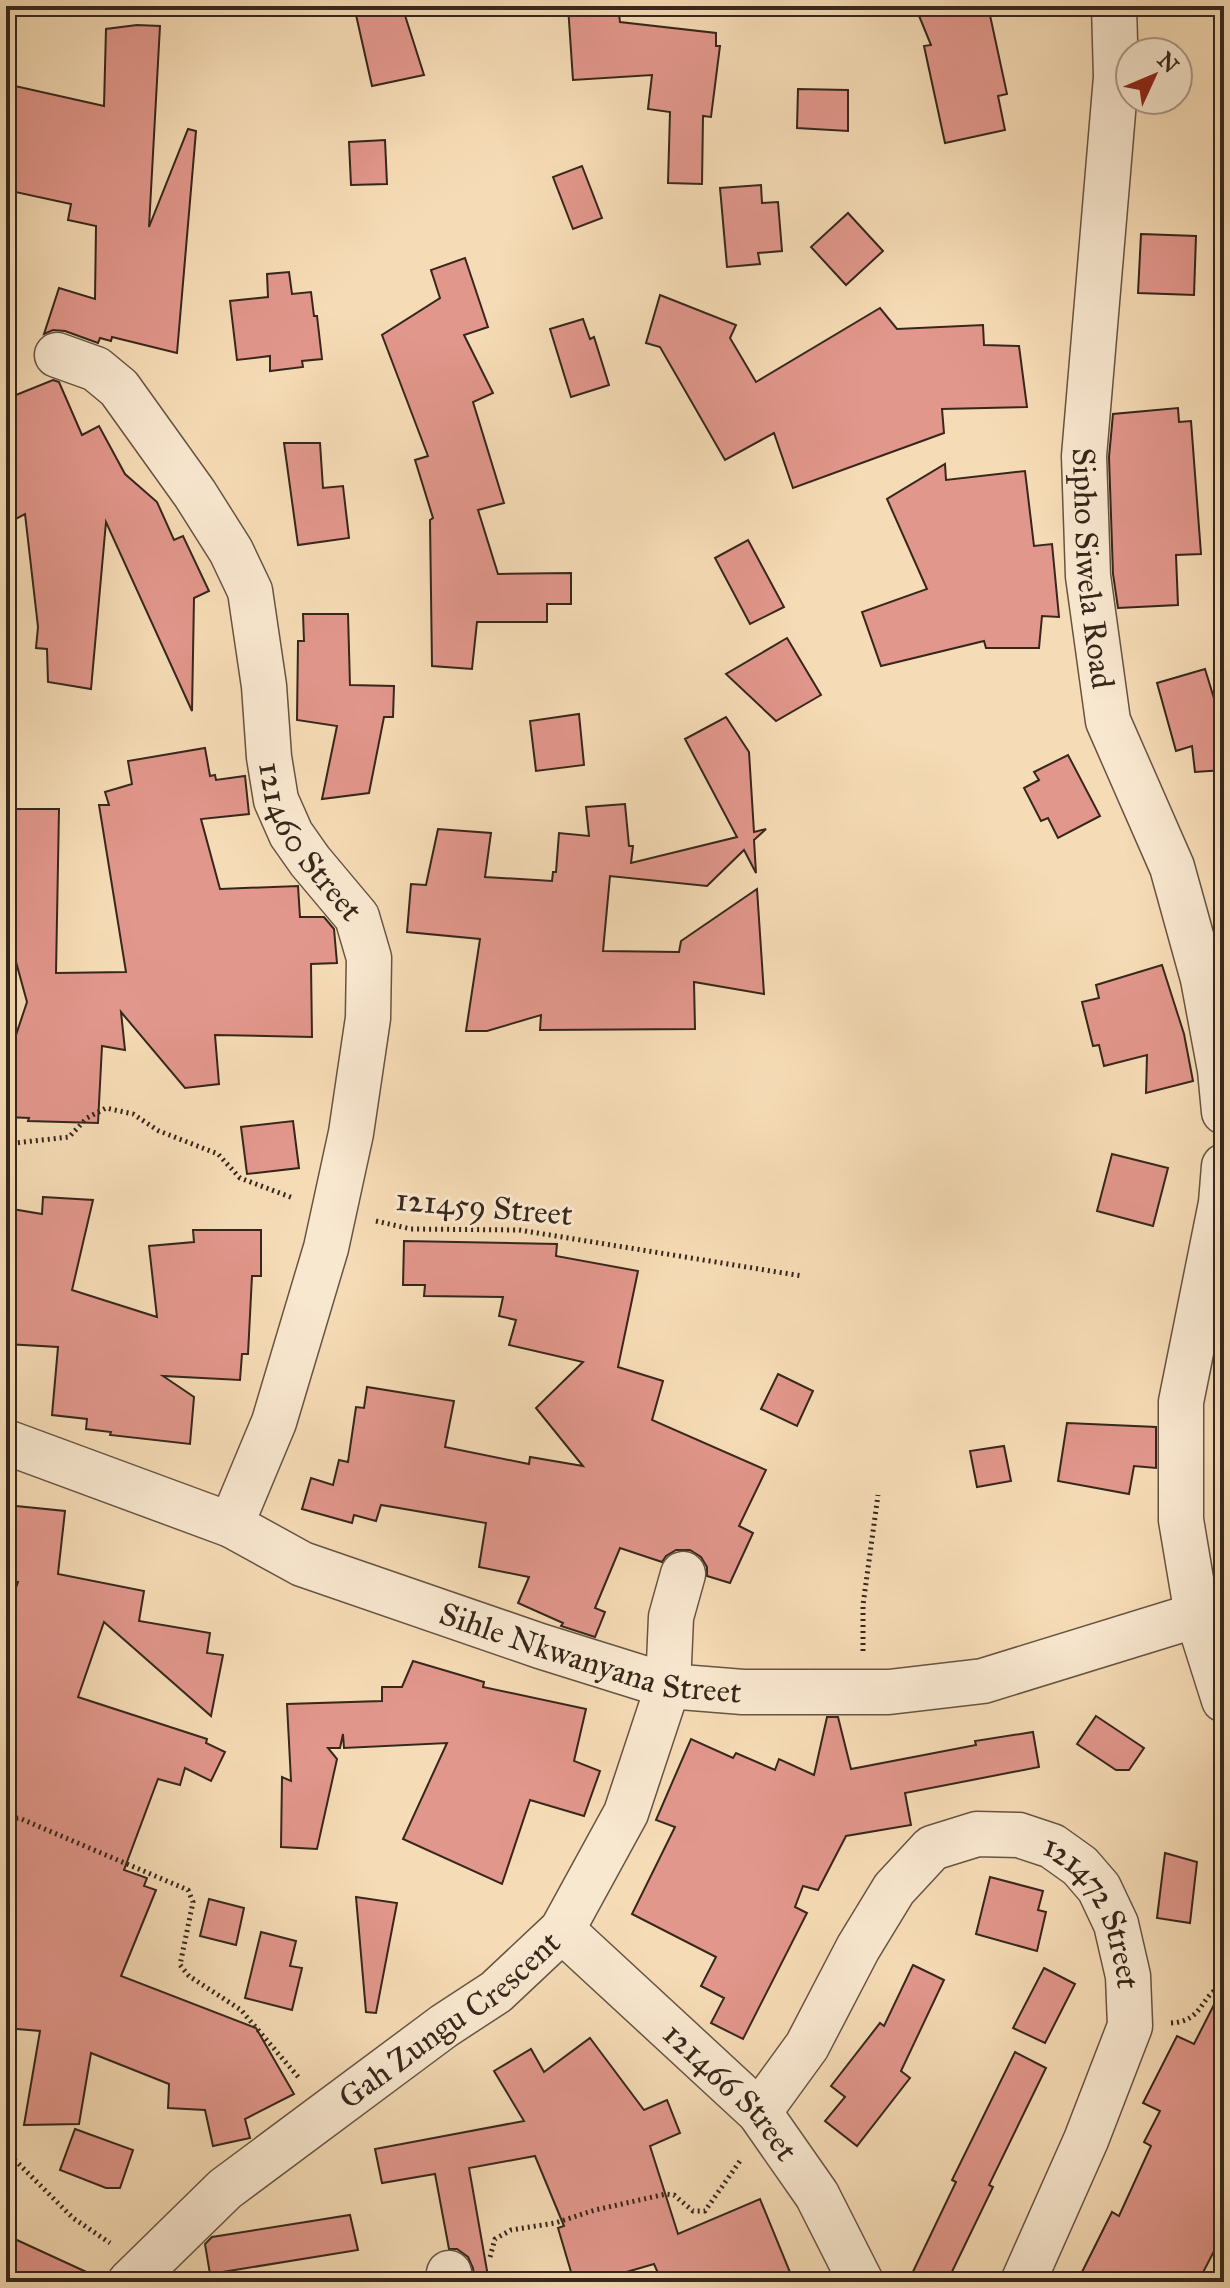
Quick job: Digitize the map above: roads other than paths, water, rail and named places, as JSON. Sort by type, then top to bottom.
[{"type":"street","name":"Sipho Siwela Road","points":[[1114,6],[1116,77],[1084,456],[1088,576],[1108,721],[1172,867],[1203,979],[1220,1070],[1224,1112]]},
{"type":"street","name":"121460 Street","points":[[57,355],[96,369],[119,388],[195,494],[231,551],[250,591],[276,800],[291,834],[357,917],[369,958],[368,1018],[351,1133],[334,1211],[304,1326],[274,1422],[231,1525]]},
{"type":"street","points":[[1224,1166],[1221,1203],[1181,1402],[1181,1520],[1197,1615],[1224,1700]]},
{"type":"street","name":"Sihle Nkwanyana Street","points":[[6,1442],[231,1525],[302,1564],[540,1646],[668,1686],[743,1692],[889,1692],[983,1681],[1197,1615]]},
{"type":"street","name":"Gah Zungu Crescent","points":[[137,2274],[225,2189],[444,2026],[496,1992],[562,1930],[626,1813],[668,1686],[671,1617],[683,1574]]},
{"type":"street","name":"121472 Street","points":[[759,2112],[807,2046],[858,1948],[894,1889],[932,1848],[977,1834],[1019,1835],[1052,1846],[1080,1866],[1099,1888],[1116,1924],[1128,1976],[1130,2026],[1086,2140],[1023,2282]]},
{"type":"street","name":"121466 Street","points":[[562,1930],[759,2112],[817,2195],[861,2282]]}]
